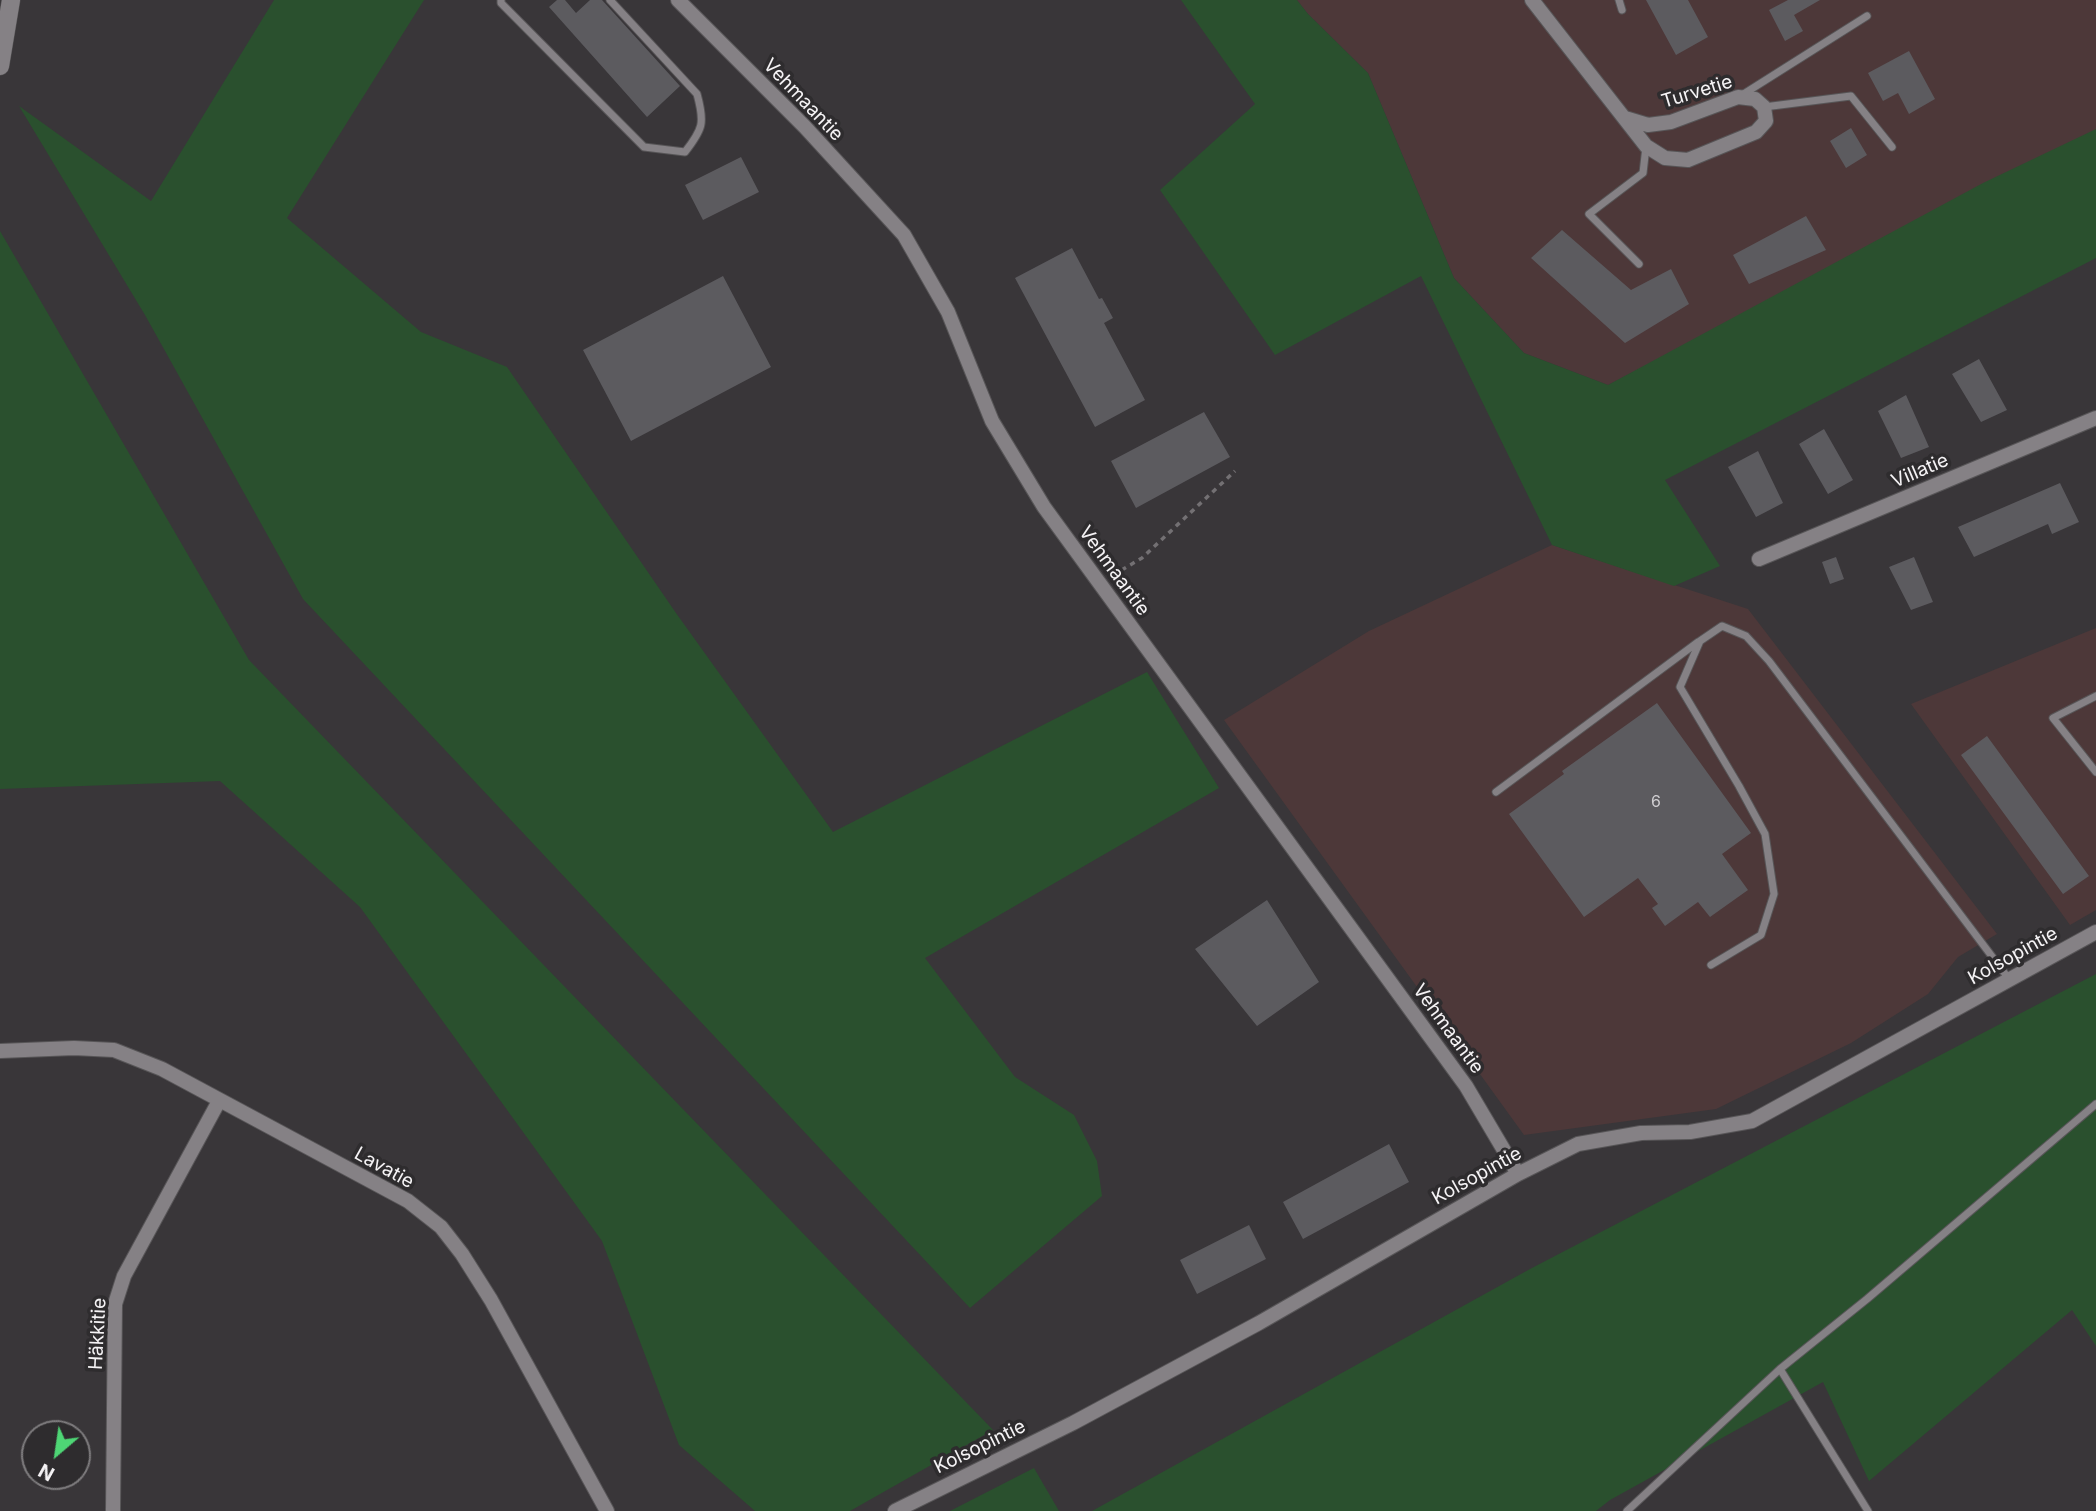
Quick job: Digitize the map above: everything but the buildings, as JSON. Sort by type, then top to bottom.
[{"type":"street","points":[[0,66],[11,0]]},
{"type":"street","name":"Vehmaantie","points":[[678,0],[804,127],[904,235],[948,312],[992,421],[1044,507],[1466,1086],[1518,1174]]},
{"type":"street","points":[[1532,0],[1646,146],[1665,158],[1688,160],[1756,132],[1766,121],[1764,107]]},
{"type":"street","name":"Turvetie","points":[[1625,118],[1648,125],[1671,122],[1738,97],[1755,99],[1764,107]]},
{"type":"street","name":"Villatie","points":[[1759,559],[2096,418]]},
{"type":"street","name":"Kolsopintie","points":[[895,1511],[1073,1423],[1259,1323],[1518,1174],[1578,1144],[1641,1133],[1690,1132],[1752,1121],[2096,932]]},
{"type":"street","name":"Lavatie","points":[[0,1051],[74,1048],[114,1050],[162,1069],[408,1201],[441,1227],[492,1300],[607,1511]]},
{"type":"street","name":"Häkkitie","points":[[113,1511],[115,1304],[124,1276],[219,1101]]},
{"type":"lane","points":[[501,0],[644,147],[685,152],[699,134],[703,113],[697,94],[610,0]]},
{"type":"lane","points":[[1619,0],[1622,10]]},
{"type":"lane","points":[[1738,97],[1867,16]]},
{"type":"lane","points":[[1764,107],[1851,96],[1892,147]]},
{"type":"lane","points":[[1639,264],[1589,214],[1643,173],[1646,146]]},
{"type":"lane","points":[[1496,792],[1722,626],[1746,636],[1769,661],[1811,713],[2009,980]]},
{"type":"lane","points":[[1700,641],[1680,687],[1765,834],[1774,894],[1761,935],[1711,965]]},
{"type":"lane","points":[[2096,696],[2053,718],[2096,772]]},
{"type":"lane","points":[[1627,1511],[1780,1369],[1867,1299],[2096,1104]]},
{"type":"lane","points":[[1780,1369],[1868,1511]]},
{"type":"path","points":[[1100,583],[1142,558],[1235,471]]},
{"type":"shaded area","points":[[1297,0],[2096,0],[2096,136],[1608,385],[1524,353],[1454,278],[1368,73]]},
{"type":"shaded area","points":[[1552,545],[1748,609],[1997,934],[1958,957],[1928,994],[1851,1043],[1716,1109],[1524,1135],[1224,720],[1369,631]]},
{"type":"shaded area","points":[[2096,628],[2096,910],[2070,925],[1911,704]]},
{"type":"green space","points":[[274,0],[424,0],[287,218],[421,332],[507,367],[676,613],[833,832],[1147,672],[1219,788],[925,958],[1015,1077],[1074,1115],[1097,1161],[1102,1196],[970,1308],[303,599],[145,315],[19,106],[151,201]]},
{"type":"green space","points":[[1181,0],[1297,0],[1368,73],[1454,278],[1524,353],[1608,385],[1983,183],[2096,129],[2096,258],[1665,480],[1720,566],[1674,586],[1552,545],[1421,276],[1275,355],[1160,190],[1255,104]]},
{"type":"green space","points":[[0,231],[249,660],[993,1430],[850,1511],[755,1511],[679,1445],[602,1241],[360,907],[220,781],[0,789]]},
{"type":"green space","points":[[2096,974],[2096,1346],[2072,1310],[1869,1481],[1823,1382],[1610,1500],[1596,1511],[1092,1511],[1530,1269]]},
{"type":"green space","points":[[1034,1468],[1059,1511],[950,1511]]}]
